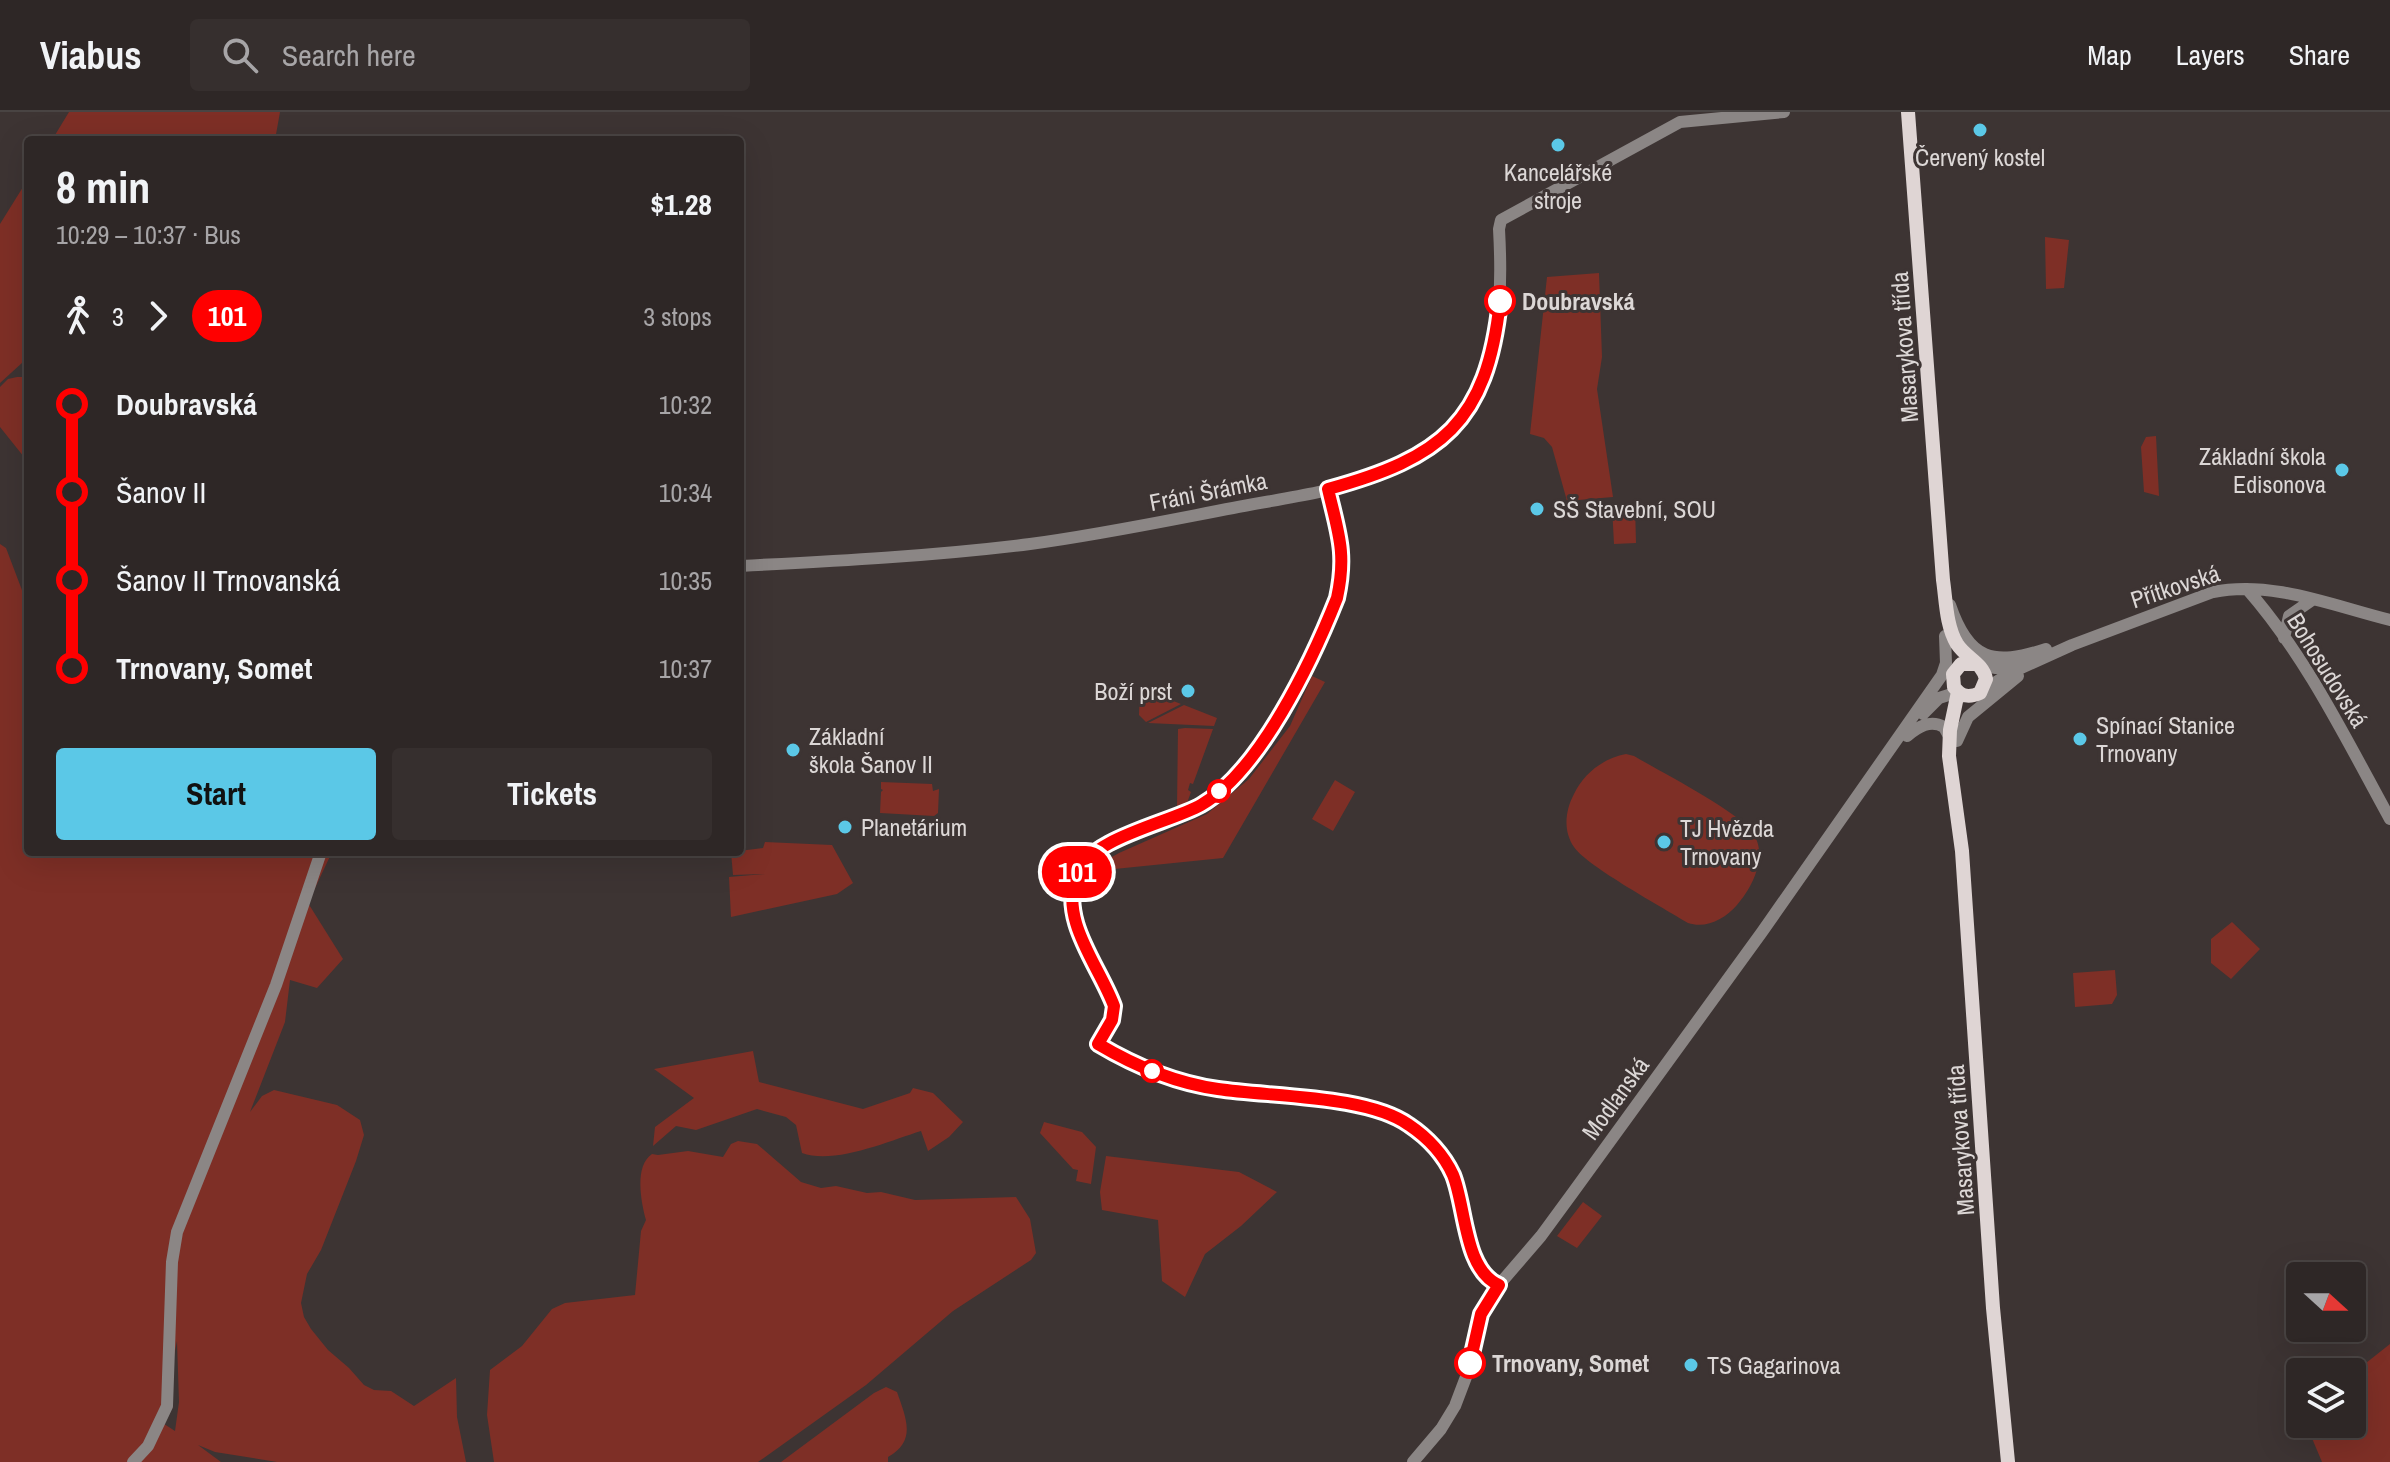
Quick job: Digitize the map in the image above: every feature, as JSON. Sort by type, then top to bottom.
[{"type":"main road","name":"Masarykova třída","points":[[1908,112],[1943,580],[1955,639],[1964,653],[1978,664],[1986,679],[1979,693],[1965,708],[1953,738]]},
{"type":"main road","name":"Masarykova třída","points":[[1943,580],[1941,602],[1945,636],[1954,662],[1952,682],[1958,692],[1949,756],[1958,814],[1993,1308],[2008,1462]]},
{"type":"main road","points":[[1954,672],[1964,663],[1978,664]]},
{"type":"main road","points":[[1958,692],[1968,696],[1979,693]]},
{"type":"street","name":"Fráni Šrámka","points":[[744,566],[925,555],[1052,540],[1287,498],[1376,476],[1406,463],[1436,444],[1451,430],[1466,411],[1487,369],[1496,335],[1500,301],[1499,224],[1511,214],[1680,122],[1784,112]]},
{"type":"street","points":[[1943,580],[1964,637],[1979,652],[2014,658],[2069,647]]},
{"type":"street","name":"Přítkovská","points":[[1979,693],[2010,673],[2069,647],[2213,592],[2260,588],[2390,620]]},
{"type":"street","name":"Bohosudovská","points":[[2247,589],[2284,638],[2320,694],[2390,819]]},
{"type":"street","points":[[2284,638],[2289,616],[2312,600]]},
{"type":"street","points":[[1878,769],[1944,671],[1945,636]]},
{"type":"street","points":[[1906,738],[1921,726],[1933,723],[1944,727],[1953,738],[1984,701],[2019,675],[2069,647]]},
{"type":"street","name":"Přítkovská","points":[[1978,664],[1989,668],[2003,667],[2069,647]]},
{"type":"street","points":[[1914,715],[1954,672]]},
{"type":"street","points":[[1878,769],[1935,701],[1958,692]]},
{"type":"street","name":"Modlanská","points":[[1413,1462],[1441,1429],[1455,1406],[1466,1377],[1481,1314],[1492,1293],[1541,1236],[1878,769]]},
{"type":"street","points":[[133,1462],[148,1446],[167,1406],[172,1262],[177,1232],[276,985],[320,856]]},
{"type":"shaded area","points":[[69,112],[280,112],[276,136],[54,136]]},
{"type":"shaded area","points":[[24,185],[24,362],[0,383],[0,224]]},
{"type":"shaded area","points":[[2045,237],[2069,240],[2064,288],[2046,289]]},
{"type":"shaded area","points":[[1599,273],[1602,357],[1597,389],[1613,497],[1567,501],[1552,447],[1544,438],[1530,434],[1547,277]]},
{"type":"shaded area","points":[[24,377],[24,457],[0,427],[0,387],[8,379]]},
{"type":"shaded area","points":[[2156,436],[2159,496],[2144,492],[2141,447],[2146,437]]},
{"type":"shaded area","points":[[1635,505],[1636,543],[1614,544],[1612,506]]},
{"type":"shaded area","points":[[0,544],[6,548],[24,595],[24,856],[330,856],[308,903],[343,959],[317,988],[290,980],[285,1022],[250,1112],[262,1096],[274,1090],[337,1105],[360,1120],[364,1135],[356,1161],[321,1250],[307,1274],[301,1303],[311,1329],[364,1385],[374,1390],[391,1391],[414,1406],[456,1378],[457,1417],[466,1462],[277,1462],[215,1452],[198,1445],[221,1462],[0,1462]],"holes":[[[177,1341],[179,1402],[175,1431],[161,1422]]]},
{"type":"shaded area","points":[[1312,676],[1325,682],[1223,858],[1085,872],[1119,853],[1207,814],[1249,779],[1290,726]]},
{"type":"shaded area","points":[[1140,688],[1181,704],[1146,722],[1139,715]]},
{"type":"shaded area","points":[[1184,705],[1217,718],[1214,726],[1148,723]]},
{"type":"shaded area","points":[[1178,729],[1213,729],[1193,784],[1190,783],[1187,803],[1177,808]]},
{"type":"shaded area","name":"TJ Hvězda Trnovany","points":[[1626,754],[1715,803],[1752,832],[1759,850],[1757,870],[1743,898],[1721,918],[1702,925],[1688,923],[1610,876],[1574,847],[1566,821],[1578,786],[1596,768]]},
{"type":"shaded area","points":[[1335,780],[1355,792],[1333,831],[1312,819]]},
{"type":"shaded area","points":[[881,782],[932,784],[933,791],[939,789],[938,813],[934,816],[880,813]]},
{"type":"shaded area","points":[[765,842],[832,845],[853,883],[837,894],[731,917],[729,877],[765,874],[733,875],[731,856],[744,856],[744,850],[763,848]]},
{"type":"shaded area","points":[[2232,922],[2260,949],[2231,979],[2211,963],[2211,939]]},
{"type":"shaded area","points":[[2115,970],[2117,995],[2112,1004],[2075,1007],[2073,973]]},
{"type":"shaded area","points":[[753,1051],[759,1082],[863,1109],[910,1093],[913,1088],[933,1093],[963,1122],[949,1137],[928,1151],[921,1131],[862,1150],[815,1156],[802,1153],[796,1125],[786,1117],[757,1109],[696,1130],[676,1126],[653,1146],[655,1127],[694,1098],[654,1069]]},
{"type":"shaded area","points":[[1044,1122],[1082,1132],[1096,1147],[1091,1184],[1076,1181],[1078,1170],[1073,1169],[1040,1133]]},
{"type":"shaded area","points":[[738,1141],[757,1144],[801,1182],[821,1188],[836,1186],[915,1200],[1016,1197],[1030,1219],[1036,1253],[1031,1260],[953,1311],[866,1385],[758,1462],[494,1462],[487,1415],[490,1370],[522,1346],[552,1309],[565,1303],[635,1295],[641,1231],[646,1220],[640,1185],[646,1160],[652,1154],[688,1151],[723,1157],[731,1144]]},
{"type":"shaded area","points":[[1106,1156],[1239,1172],[1277,1192],[1205,1254],[1185,1297],[1162,1281],[1158,1220],[1102,1210],[1100,1192]]},
{"type":"shaded area","points":[[1583,1202],[1602,1216],[1577,1248],[1557,1236]]},
{"type":"shaded area","points":[[2390,1344],[2390,1462],[2322,1462],[2312,1438],[2366,1438],[2366,1363]]},
{"type":"shaded area","points":[[886,1387],[897,1392],[907,1428],[903,1444],[888,1457],[888,1462],[781,1462],[874,1393]]},
{"type":"bus line","name":"101","points":[[1470,1363],[1481,1314],[1499,1285],[1488,1279],[1477,1262],[1457,1189],[1439,1152],[1408,1124],[1374,1108],[1215,1089],[1167,1077],[1127,1061],[1098,1044],[1112,1020],[1114,1006],[1072,910],[1077,872],[1086,860],[1101,848],[1201,805],[1219,791],[1261,746],[1283,711],[1337,598],[1343,553],[1328,489],[1376,476],[1406,463],[1436,444],[1451,430],[1466,411],[1487,369],[1493,353],[1500,301]]},
{"type":"place","name":"Červený kostel","points":[[1980,130]]},
{"type":"place","name":"Kancelářské stroje","points":[[1558,145]]},
{"type":"place","name":"Doubravská","points":[[1500,301]]},
{"type":"place","name":"Základní škola Edisonova","points":[[2342,470]]},
{"type":"place","name":"SŠ Stavební, SOU","points":[[1537,509]]},
{"type":"place","name":"Boží prst","points":[[1188,691]]},
{"type":"place","name":"Spínací Stanice Trnovany","points":[[2080,739]]},
{"type":"place","name":"Základní škola Šanov II","points":[[793,750]]},
{"type":"place","name":"Planetárium","points":[[845,827]]},
{"type":"place","name":"TJ Hvězda Trnovany","points":[[1664,842]]},
{"type":"place","name":"Trnovany, Somet","points":[[1470,1363]]},
{"type":"place","name":"TS Gagarinova","points":[[1691,1365]]}]
